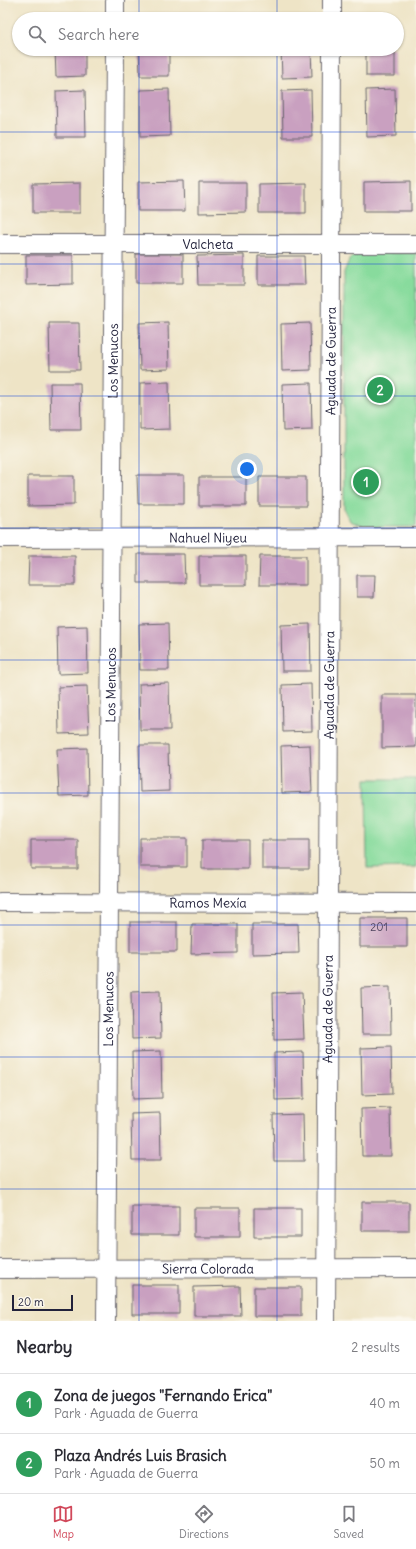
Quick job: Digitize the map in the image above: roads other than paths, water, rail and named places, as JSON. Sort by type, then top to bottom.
[{"type":"street","points":[[115,0],[115,12]]},
{"type":"street","points":[[332,0],[332,12]]},
{"type":"street","name":"Los Menucos","points":[[106,1321],[115,56]]},
{"type":"street","name":"Aguada de Guerra","points":[[326,1321],[332,56]]},
{"type":"street","name":"Valcheta","points":[[0,244],[416,244]]},
{"type":"street","name":"Nahuel Niyeu","points":[[0,538],[416,537]]},
{"type":"street","name":"Ramos Mexía","points":[[0,902],[416,903]]},
{"type":"street","name":"Sierra Colorada","points":[[0,1269],[416,1268]]},
{"type":"place","name":"Plaza Andrés Luis Brasich","points":[[380,390]]},
{"type":"place","name":"Zona de juegos \"Fernando Erica\"","points":[[366,482]]}]
